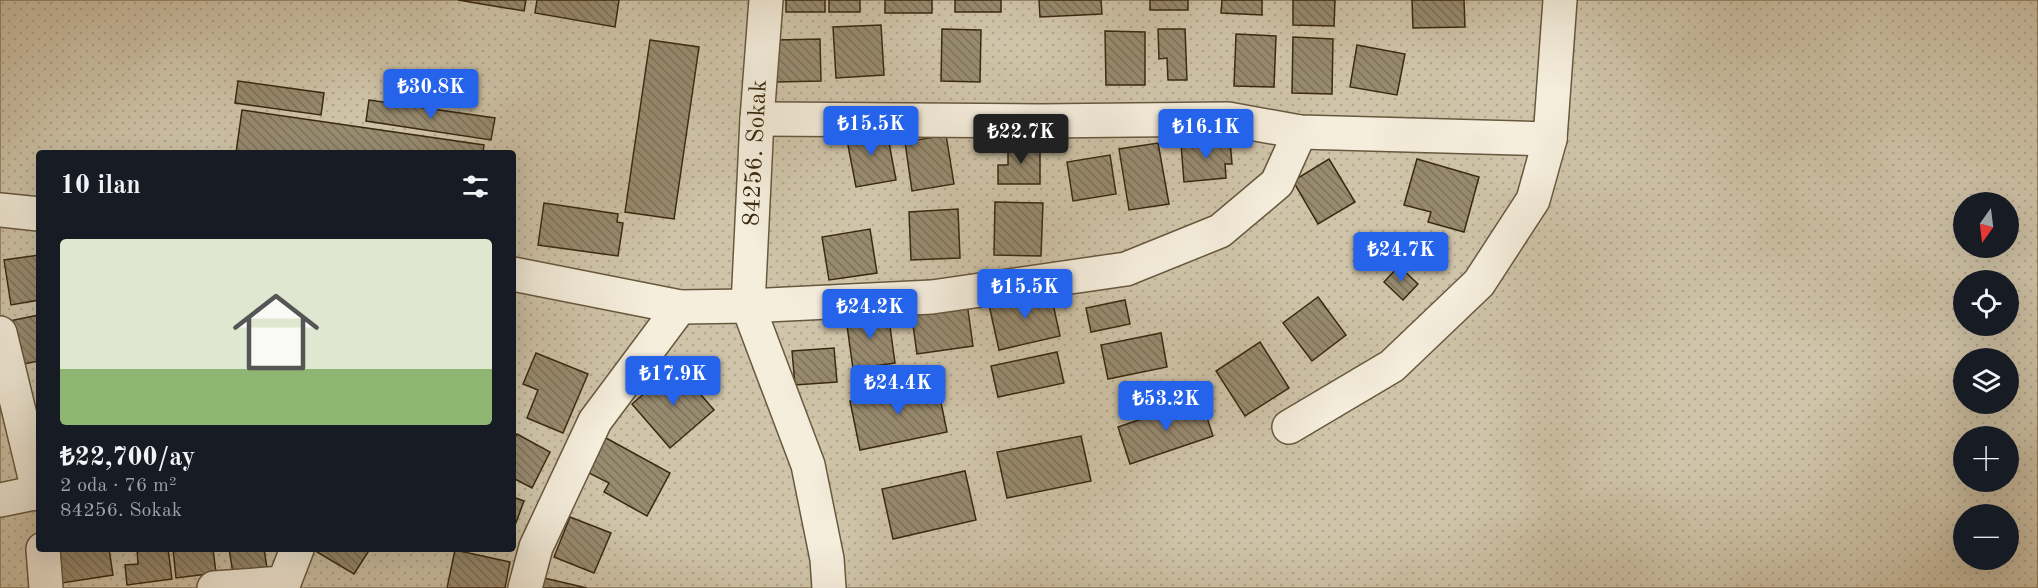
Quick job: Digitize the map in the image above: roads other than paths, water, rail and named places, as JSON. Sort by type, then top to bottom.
[{"type":"street","name":"84256. Sokak","points":[[748,306],[757,119],[766,0]]},
{"type":"street","points":[[1289,427],[1392,366],[1479,283],[1533,200],[1550,139],[1560,0]]},
{"type":"street","points":[[757,119],[1040,121],[1228,119],[1300,132],[1550,139]]},
{"type":"street","points":[[516,275],[680,307],[932,297],[1126,269],[1220,231],[1277,183],[1300,132]]},
{"type":"street","points":[[0,210],[36,214]]},
{"type":"street","points":[[748,306],[807,465],[826,559],[829,588]]},
{"type":"street","points":[[525,588],[536,547],[595,421],[680,307]]},
{"type":"street","points":[[0,333],[36,481]]},
{"type":"street","points":[[0,500],[36,494]]},
{"type":"street","points":[[43,552],[46,588]]},
{"type":"street","points":[[214,588],[283,586],[296,552]]}]
